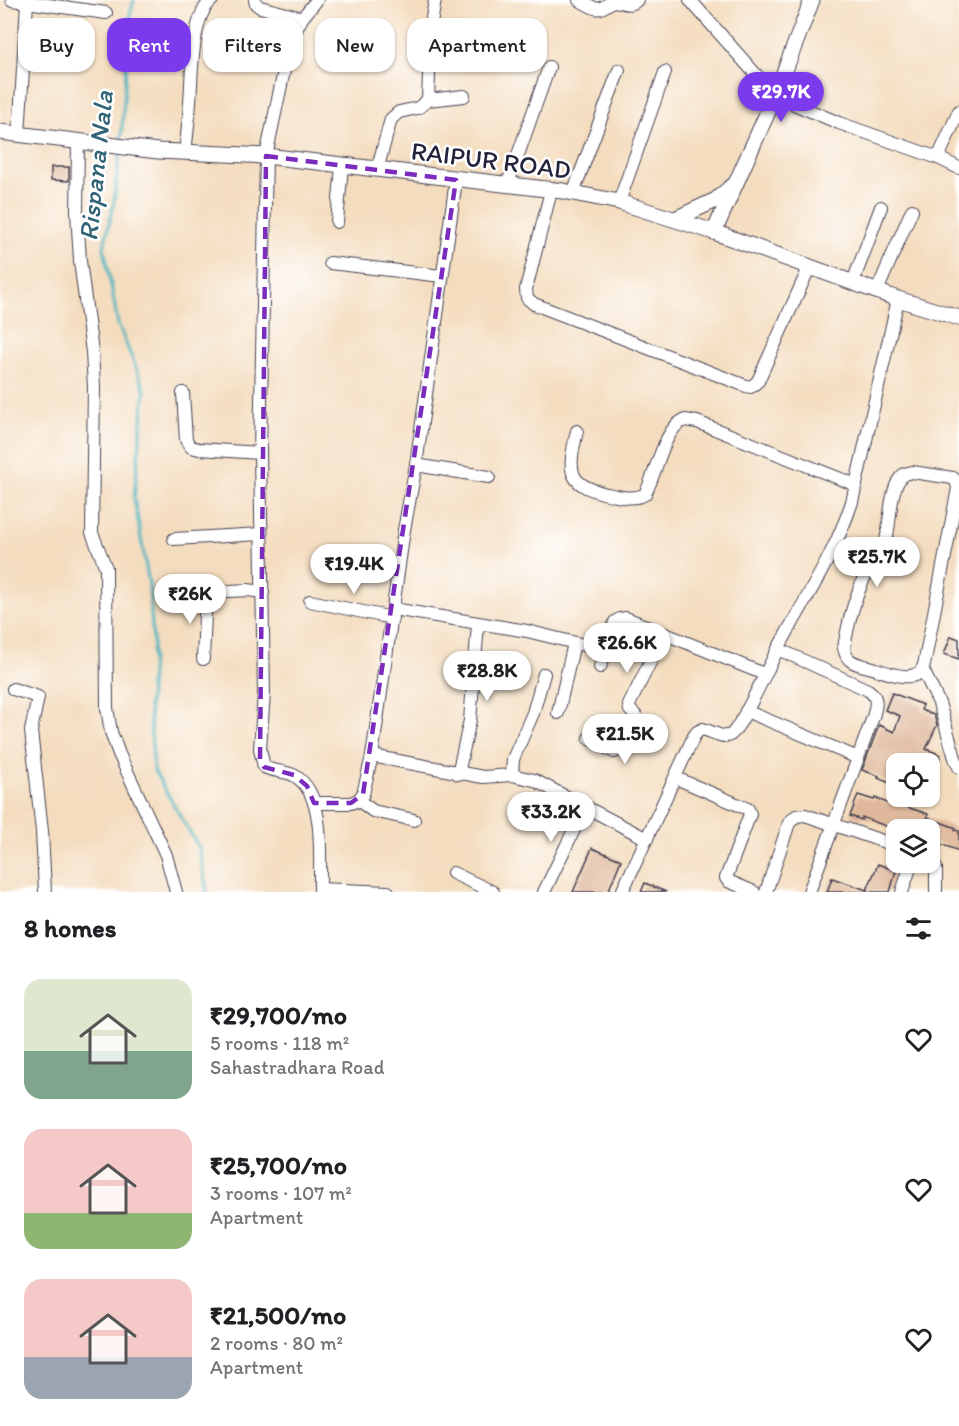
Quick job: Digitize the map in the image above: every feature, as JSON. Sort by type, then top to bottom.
[{"type":"main road","points":[[714,232],[775,96],[812,0]]},
{"type":"main road","name":"RAIPUR ROAD","points":[[0,132],[158,151],[266,156],[573,193],[619,201],[714,232],[898,299],[959,318]]},
{"type":"main road","points":[[675,219],[716,200],[735,183]]},
{"type":"street","points":[[12,0],[106,14]]},
{"type":"street","points":[[185,153],[193,54],[201,14],[212,0]]},
{"type":"street","points":[[255,0],[256,4],[261,7],[302,18],[316,0]]},
{"type":"street","points":[[428,100],[435,0]]},
{"type":"street","points":[[579,0],[599,9],[612,1],[633,4],[637,0]]},
{"type":"street","points":[[690,0],[775,96],[839,123],[938,158],[959,168]]},
{"type":"street","points":[[19,135],[27,3]]},
{"type":"street","points":[[507,186],[549,67]]},
{"type":"street","points":[[573,193],[618,70]]},
{"type":"street","points":[[284,72],[266,156],[260,453],[264,693],[261,759],[264,767],[274,772],[294,775],[308,786],[318,826],[321,860],[320,890],[388,892]]},
{"type":"street","points":[[619,201],[665,72]]},
{"type":"street","points":[[377,170],[394,114],[418,108],[428,100],[464,96]]},
{"type":"street","points":[[938,158],[959,111]]},
{"type":"street","points":[[78,142],[77,212],[80,261],[92,352],[94,387],[92,533],[106,568],[107,708],[111,732],[165,855],[176,892]]},
{"type":"street","points":[[337,222],[342,166]]},
{"type":"street","points":[[314,803],[351,803],[358,800],[363,794],[372,756],[456,180]]},
{"type":"street","points":[[551,191],[526,289],[527,298],[534,304],[746,386],[751,387],[758,381],[810,266]]},
{"type":"street","points":[[853,282],[881,207]]},
{"type":"street","points":[[877,291],[912,210]]},
{"type":"street","points":[[330,263],[442,276]]},
{"type":"street","points":[[622,892],[698,732],[704,729],[728,736],[733,733],[834,548],[846,520],[856,485],[898,299]]},
{"type":"street","points":[[183,393],[186,440],[191,447],[260,453]]},
{"type":"street","points":[[577,431],[572,451],[572,472],[577,483],[588,489],[626,498],[645,494],[667,439],[674,428],[685,420],[697,422],[856,485]]},
{"type":"street","points":[[416,465],[489,477]]},
{"type":"street","points":[[923,670],[912,676],[902,676],[853,662],[846,656],[844,648],[854,608],[867,572],[882,551],[886,540],[897,483],[904,474],[912,472],[953,478],[958,488],[923,670],[939,703],[959,767]]},
{"type":"street","points":[[174,539],[261,534]]},
{"type":"street","points":[[174,594],[248,590],[263,592]]},
{"type":"street","points":[[204,659],[206,592]]},
{"type":"street","points":[[310,601],[528,632],[604,650]]},
{"type":"street","points":[[600,667],[615,622],[626,618],[764,674]]},
{"type":"street","points":[[458,774],[470,720],[478,625]]},
{"type":"street","points":[[589,738],[614,752],[621,750],[636,716],[630,710],[629,705],[664,634]]},
{"type":"street","points":[[558,713],[574,643]]},
{"type":"street","points":[[778,649],[868,690],[876,701],[873,717],[809,892]]},
{"type":"street","points":[[512,775],[513,759],[533,713],[544,674]]},
{"type":"street","points":[[13,689],[38,697],[31,731],[42,831],[45,892]]},
{"type":"street","points":[[747,711],[858,758]]},
{"type":"street","points":[[372,756],[458,774],[483,777],[512,775],[534,780],[647,839]]},
{"type":"street","points":[[676,778],[748,809],[750,814],[726,878],[754,892]]},
{"type":"street","points":[[358,800],[373,810],[414,820]]},
{"type":"street","points":[[543,892],[585,807]]},
{"type":"street","points":[[766,892],[792,819],[796,816],[805,815],[886,842]]},
{"type":"street","points":[[453,873],[494,892]]},
{"type":"street","points":[[902,892],[908,873]]},
{"type":"street","points":[[936,873],[936,892]]},
{"type":"highlighted area","points":[[266,156],[456,180],[363,794],[351,803],[314,803],[307,786],[294,775],[264,767],[260,759]]},
{"type":"building","points":[[51,167],[69,167],[69,181],[51,180]]},
{"type":"building","points":[[951,636],[959,639],[959,659],[944,654]]},
{"type":"building","points":[[892,693],[923,705],[921,710],[934,715],[937,725],[926,749],[936,753],[886,753],[886,781],[878,778],[879,776],[862,770],[879,725],[894,732],[900,716],[885,710]]},
{"type":"building","points":[[858,795],[886,803],[886,807],[906,807],[928,814],[927,817],[932,819],[886,819],[886,826],[862,817],[862,820],[850,816]]},
{"type":"building","points":[[940,822],[959,831],[959,851],[940,844]]},
{"type":"building","points":[[592,848],[621,860],[608,892],[573,892]]},
{"type":"building","points":[[878,864],[886,867],[886,873],[895,873],[890,892],[827,892],[832,878],[867,890]]},
{"type":"building","points":[[645,883],[666,892],[641,892]]},
{"type":"waterway","name":"Rispana Nala","points":[[121,141],[130,15],[134,0]]},
{"type":"waterway","name":"Rispana Nala","points":[[120,151],[114,202],[104,247],[118,324],[145,390],[134,498],[149,584],[153,641],[149,705],[154,771],[199,848],[207,892]]}]
